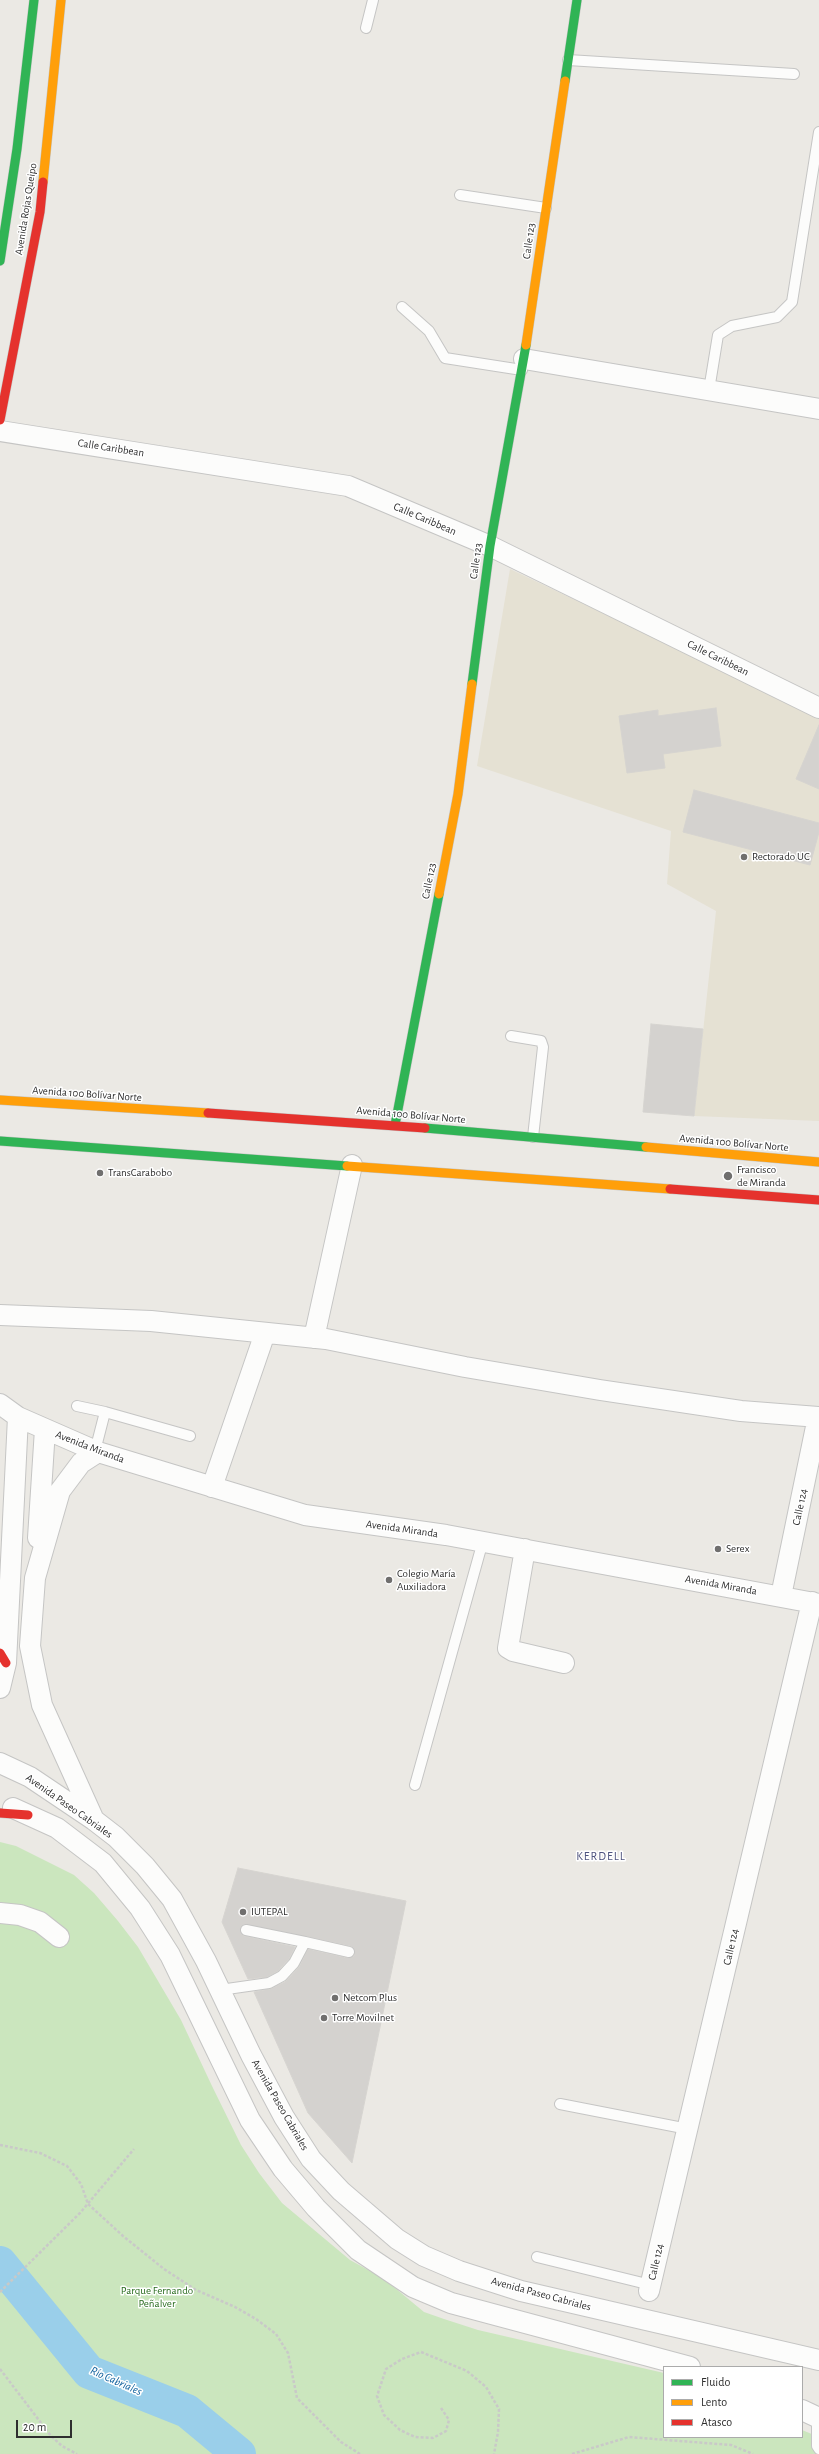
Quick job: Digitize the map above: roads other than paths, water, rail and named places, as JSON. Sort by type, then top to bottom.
[{"type":"street","name":"Avenida Rojas Queipo","points":[[0,260],[17,149],[34,0]]},
{"type":"street","name":"Avenida Rojas Queipo","points":[[0,420],[16,328],[40,212],[61,0]]},
{"type":"street","name":"Calle 123","points":[[395,1125],[458,794],[490,546],[523,364],[577,0]]},
{"type":"street","points":[[523,364],[709,390],[819,409]]},
{"type":"street","name":"Calle Caribbean","points":[[0,431],[348,486],[490,546],[819,708]]},
{"type":"street","name":"Avenida 100 Bolívar Norte","points":[[0,1100],[395,1125],[819,1162]]},
{"type":"street","points":[[0,1141],[352,1165],[819,1200]]},
{"type":"street","points":[[314,1338],[352,1165]]},
{"type":"street","points":[[0,1314],[150,1321],[314,1338],[465,1367],[600,1390],[741,1411],[819,1417]]},
{"type":"street","points":[[212,1487],[265,1333]]},
{"type":"street","name":"Avenida Miranda","points":[[0,1404],[18,1417],[96,1451],[305,1515],[525,1549],[815,1603]]},
{"type":"street","points":[[0,1688],[18,1417]]},
{"type":"street","name":"Calle 124","points":[[781,1596],[819,1417]]},
{"type":"street","points":[[45,1429],[30,1646],[42,1705],[94,1820]]},
{"type":"street","points":[[35,1578],[60,1492],[81,1462],[96,1451]]},
{"type":"street","points":[[525,1549],[508,1648],[513,1651],[564,1664]]},
{"type":"street","name":"Calle 124","points":[[650,2288],[815,1603]]},
{"type":"street","name":"Avenida Paseo Cabriales","points":[[0,1763],[30,1777],[94,1820],[116,1837],[145,1866],[172,1899],[284,2117],[311,2159],[369,2218],[424,2256],[459,2272],[521,2291],[819,2360]]},
{"type":"street","points":[[0,1803],[57,1828],[102,1863],[140,1908],[170,1955],[250,2120],[283,2170],[316,2208],[358,2250],[413,2287],[451,2304],[686,2366]]},
{"type":"street","points":[[0,1814],[28,1815]]},
{"type":"street","points":[[0,1913],[20,1915],[40,1922],[59,1937]]},
{"type":"lane","points":[[366,28],[373,0]]},
{"type":"lane","points":[[568,60],[794,74]]},
{"type":"lane","points":[[709,390],[718,335],[732,326],[777,317],[792,302],[819,132]]},
{"type":"lane","points":[[460,195],[546,208]]},
{"type":"lane","points":[[402,307],[429,331],[446,358],[523,364]]},
{"type":"lane","points":[[511,1036],[541,1041],[543,1047],[533,1137]]},
{"type":"lane","points":[[77,1406],[105,1412],[190,1436]]},
{"type":"lane","points":[[96,1451],[105,1412]]},
{"type":"lane","points":[[415,1785],[484,1542]]},
{"type":"lane","points":[[246,1930],[349,1952]]},
{"type":"lane","points":[[220,1990],[269,1983],[282,1976],[294,1963],[305,1942]]},
{"type":"lane","points":[[560,2104],[688,2129]]},
{"type":"lane","points":[[537,2257],[650,2288]]},
{"type":"lane","points":[[813,2415],[817,2446],[819,2449]]},
{"type":"waterway","name":"Río Cabriales","points":[[0,2263],[89,2372],[187,2411],[239,2454]]},
{"type":"place","name":"Rectorado UC","points":[[744,857]]},
{"type":"place","name":"TransCarabobo","points":[[100,1173]]},
{"type":"place","name":"Francisco de Miranda","points":[[728,1176]]},
{"type":"place","name":"Serex","points":[[718,1549]]},
{"type":"place","name":"Colegio María Auxiliadora","points":[[389,1580]]},
{"type":"place","name":"IUTEPAL","points":[[243,1912]]},
{"type":"place","name":"Netcom Plus","points":[[335,1998]]},
{"type":"place","name":"Torre Movilnet","points":[[324,2018]]},
{"type":"district","name":"KERDELL","points":[[601,1856]]},
{"type":"park label","name":"Parque Fernando Peñalver","points":[[157,2297]]}]
